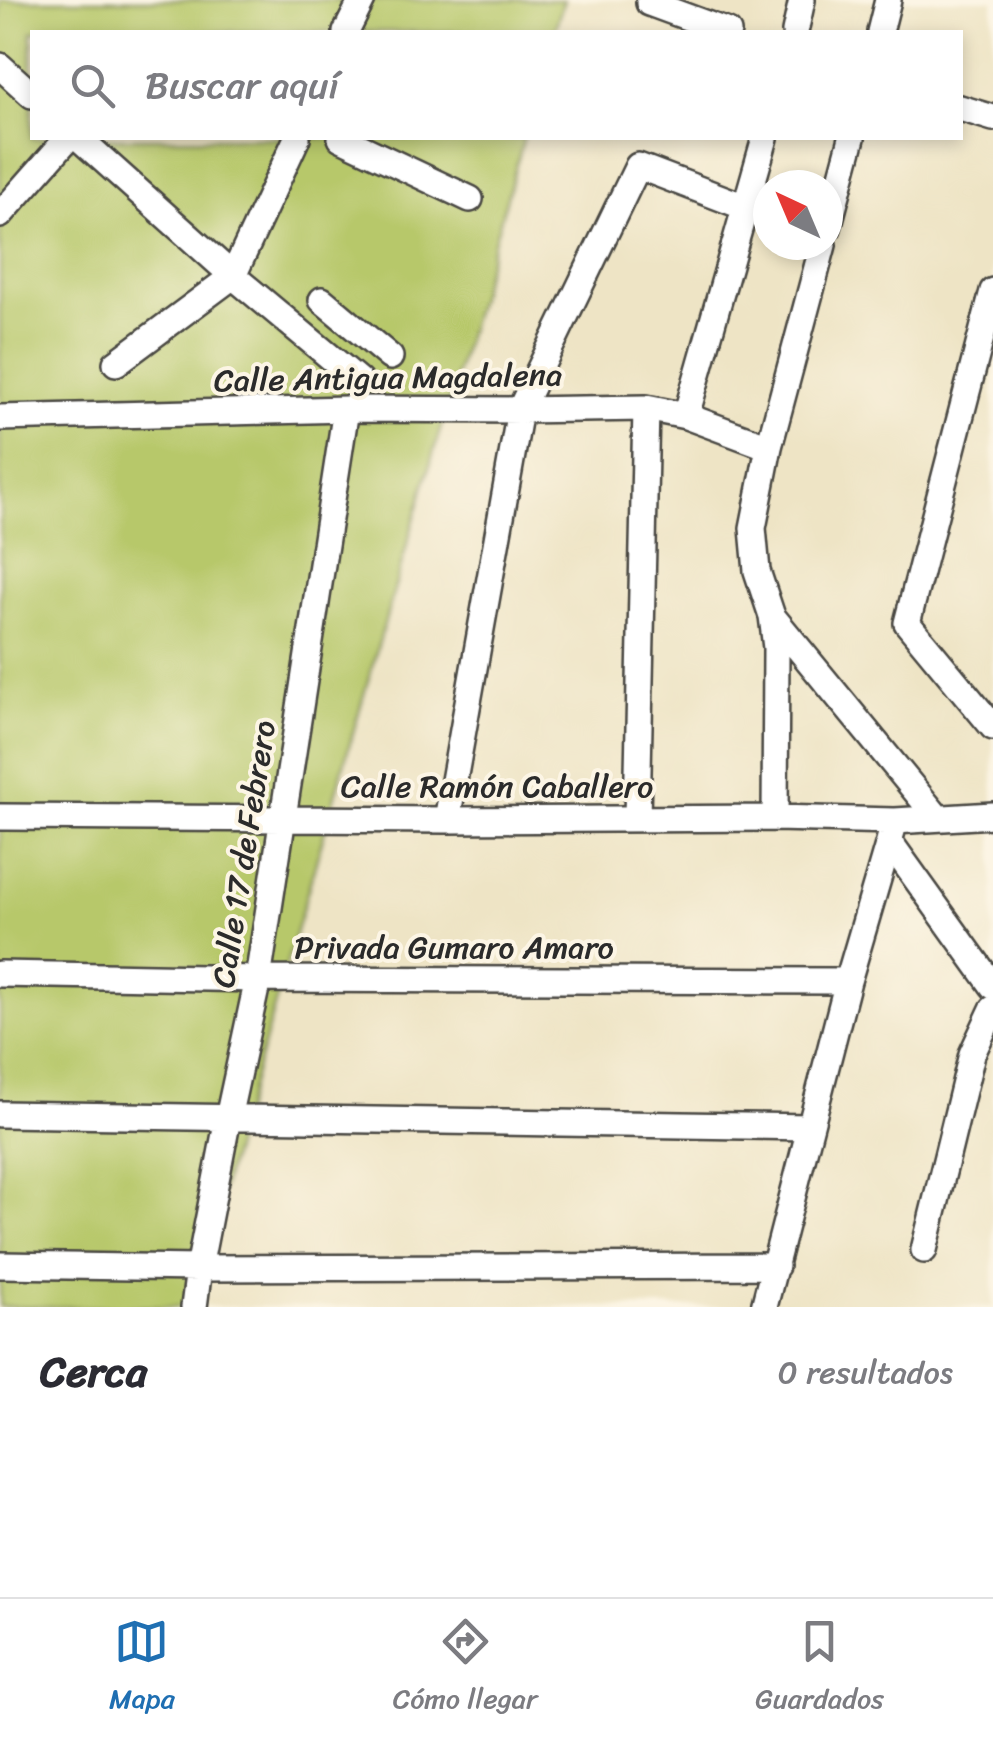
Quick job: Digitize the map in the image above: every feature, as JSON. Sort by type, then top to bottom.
[{"type":"street","points":[[347,30],[362,0]]},
{"type":"street","points":[[795,30],[802,0]]},
{"type":"street","points":[[880,30],[888,0]]},
{"type":"street","points":[[650,2],[723,30]]},
{"type":"street","points":[[0,66],[30,93]]},
{"type":"street","points":[[963,109],[993,118]]},
{"type":"street","points":[[0,215],[66,140]]},
{"type":"street","points":[[81,140],[359,382]]},
{"type":"street","points":[[116,363],[233,276],[296,140]]},
{"type":"street","points":[[345,140],[470,199]]},
{"type":"street","points":[[686,416],[764,140]]},
{"type":"street","points":[[843,172],[851,140]]},
{"type":"street","points":[[447,820],[520,410],[638,166],[745,207]]},
{"type":"street","points":[[776,818],[776,648],[772,616],[757,571],[753,528],[819,260]]},
{"type":"street","points":[[993,291],[907,623],[993,727]]},
{"type":"street","points":[[322,300],[390,357]]},
{"type":"street","points":[[338,364],[364,335]]},
{"type":"street","points":[[637,818],[646,408]]},
{"type":"street","name":"Calle Antigua Magdalena","points":[[0,418],[346,409],[646,408],[686,416],[770,447]]},
{"type":"street","name":"Calle 17 de Febrero","points":[[201,1294],[228,1118],[258,979],[346,409]]},
{"type":"street","points":[[772,616],[937,817]]},
{"type":"street","name":"Calle Ramón Caballero","points":[[0,818],[776,818],[892,831],[937,817],[993,815]]},
{"type":"street","points":[[764,1307],[848,981],[892,831]]},
{"type":"street","points":[[892,831],[993,986]]},
{"type":"street","name":"Privada Gumaro Amaro","points":[[0,974],[848,981]]},
{"type":"street","points":[[924,1250],[972,1054],[993,1009]]},
{"type":"street","points":[[0,1114],[810,1127]]},
{"type":"street","points":[[0,1265],[201,1294],[776,1266]]},
{"type":"green space","points":[[0,0],[564,0],[555,30],[30,30],[30,140],[523,140],[188,1307],[0,1307]]}]
